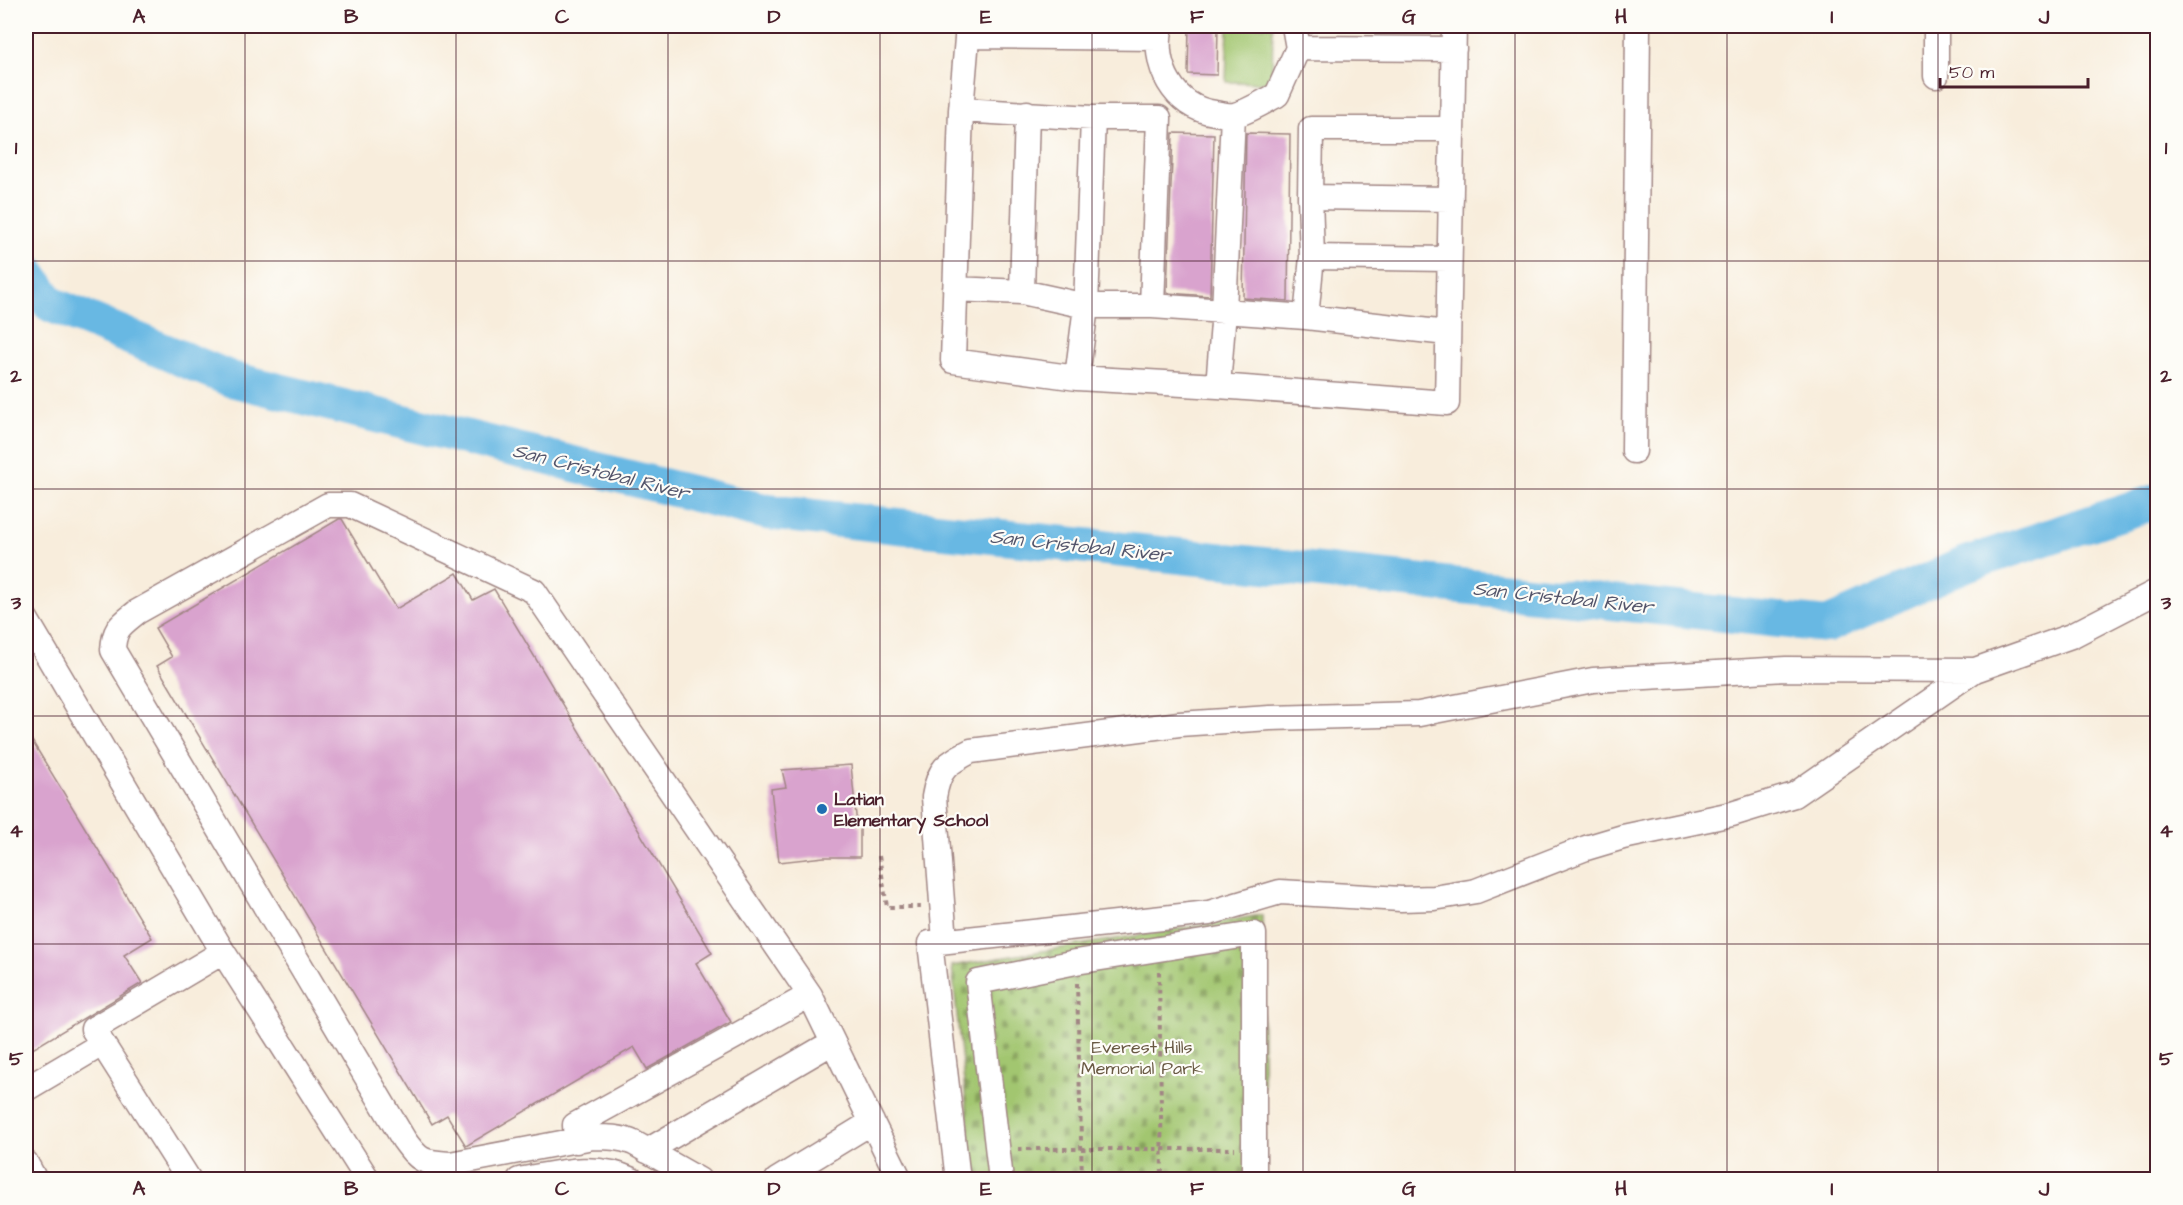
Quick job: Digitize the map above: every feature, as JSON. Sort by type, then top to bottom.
[{"type":"street","points":[[1634,451],[1638,26]]},
{"type":"street","points":[[1936,26],[1936,76]]},
{"type":"street","points":[[967,31],[1159,32],[1161,70],[1179,96],[1204,112],[1233,115],[1277,96],[1296,37],[1454,37],[1447,403],[1077,378],[953,361],[961,110],[967,31]]},
{"type":"street","points":[[961,110],[1160,118],[1152,306]]},
{"type":"street","points":[[1022,292],[1027,113]]},
{"type":"street","points":[[1218,386],[1224,311],[1233,115]]},
{"type":"street","points":[[1077,378],[1086,306],[1094,117]]},
{"type":"street","points":[[1306,317],[1312,257],[1311,129],[1451,129]]},
{"type":"street","points":[[1310,197],[1451,199]]},
{"type":"street","points":[[1312,257],[1448,259]]},
{"type":"street","points":[[955,289],[1022,292],[1086,306],[1152,306],[1306,317],[1447,333]]},
{"type":"street","points":[[699,1179],[624,1139],[593,1137],[450,1164],[428,1163],[416,1156],[398,1130],[113,650],[117,628],[157,600],[328,505],[350,505],[534,591],[810,995],[900,1179]]},
{"type":"street","points":[[938,942],[1209,913],[1280,892],[1423,898],[1476,891],[1586,848],[1623,837],[1732,814],[1794,795],[1975,670],[2071,636],[2157,591]]},
{"type":"street","points":[[26,619],[223,952],[368,1179]]},
{"type":"street","points":[[958,1179],[938,942],[934,797],[937,777],[951,761],[971,751],[1179,724],[1270,718],[1419,714],[1593,680],[1786,669],[1975,670]]},
{"type":"street","points":[[1000,1179],[978,982],[1076,962],[1254,934],[1254,1179]]},
{"type":"street","points":[[189,1179],[93,1029],[223,952]]},
{"type":"street","points":[[576,1141],[575,1125],[810,995]]},
{"type":"street","points":[[647,1151],[833,1042]]},
{"type":"street","points":[[26,1089],[102,1044]]},
{"type":"street","points":[[777,1179],[872,1122]]},
{"type":"street","points":[[26,1163],[35,1179]]},
{"type":"street","points":[[519,1179],[590,1169],[608,1170],[632,1179]]},
{"type":"path","points":[[879,856],[887,907],[922,905],[938,942]]},
{"type":"path","points":[[1159,949],[1162,1179]]},
{"type":"path","points":[[1076,962],[1082,1179]]},
{"type":"path","points":[[997,1149],[1254,1149]]},
{"type":"green space","points":[[1228,26],[1273,26],[1272,83],[1226,82]]},
{"type":"green space","name":"Everest Hills Memorial Park","points":[[1262,915],[1264,1179],[974,1179],[952,966]]},
{"type":"building","points":[[1189,26],[1218,26],[1217,75],[1188,74]]},
{"type":"building","points":[[1173,133],[1214,134],[1210,296],[1167,293]]},
{"type":"building","points":[[1246,133],[1290,134],[1288,301],[1243,298]]},
{"type":"building","points":[[342,519],[396,609],[457,573],[473,600],[494,589],[712,953],[696,963],[731,1022],[647,1069],[634,1047],[466,1146],[447,1115],[432,1124],[157,666],[172,657],[155,628]]},
{"type":"building","points":[[26,731],[152,938],[124,955],[142,983],[26,1053]]},
{"type":"building","name":"Latian Elementary School","points":[[851,765],[857,826],[860,826],[860,857],[824,857],[779,862],[771,789],[786,787],[782,770]]},
{"type":"waterway","name":"San Cristobal River","points":[[26,270],[50,304],[231,379],[767,512],[1827,625],[1966,564],[2158,501]]},
{"type":"place","name":"Latian Elementary School","points":[[822,809]]}]
